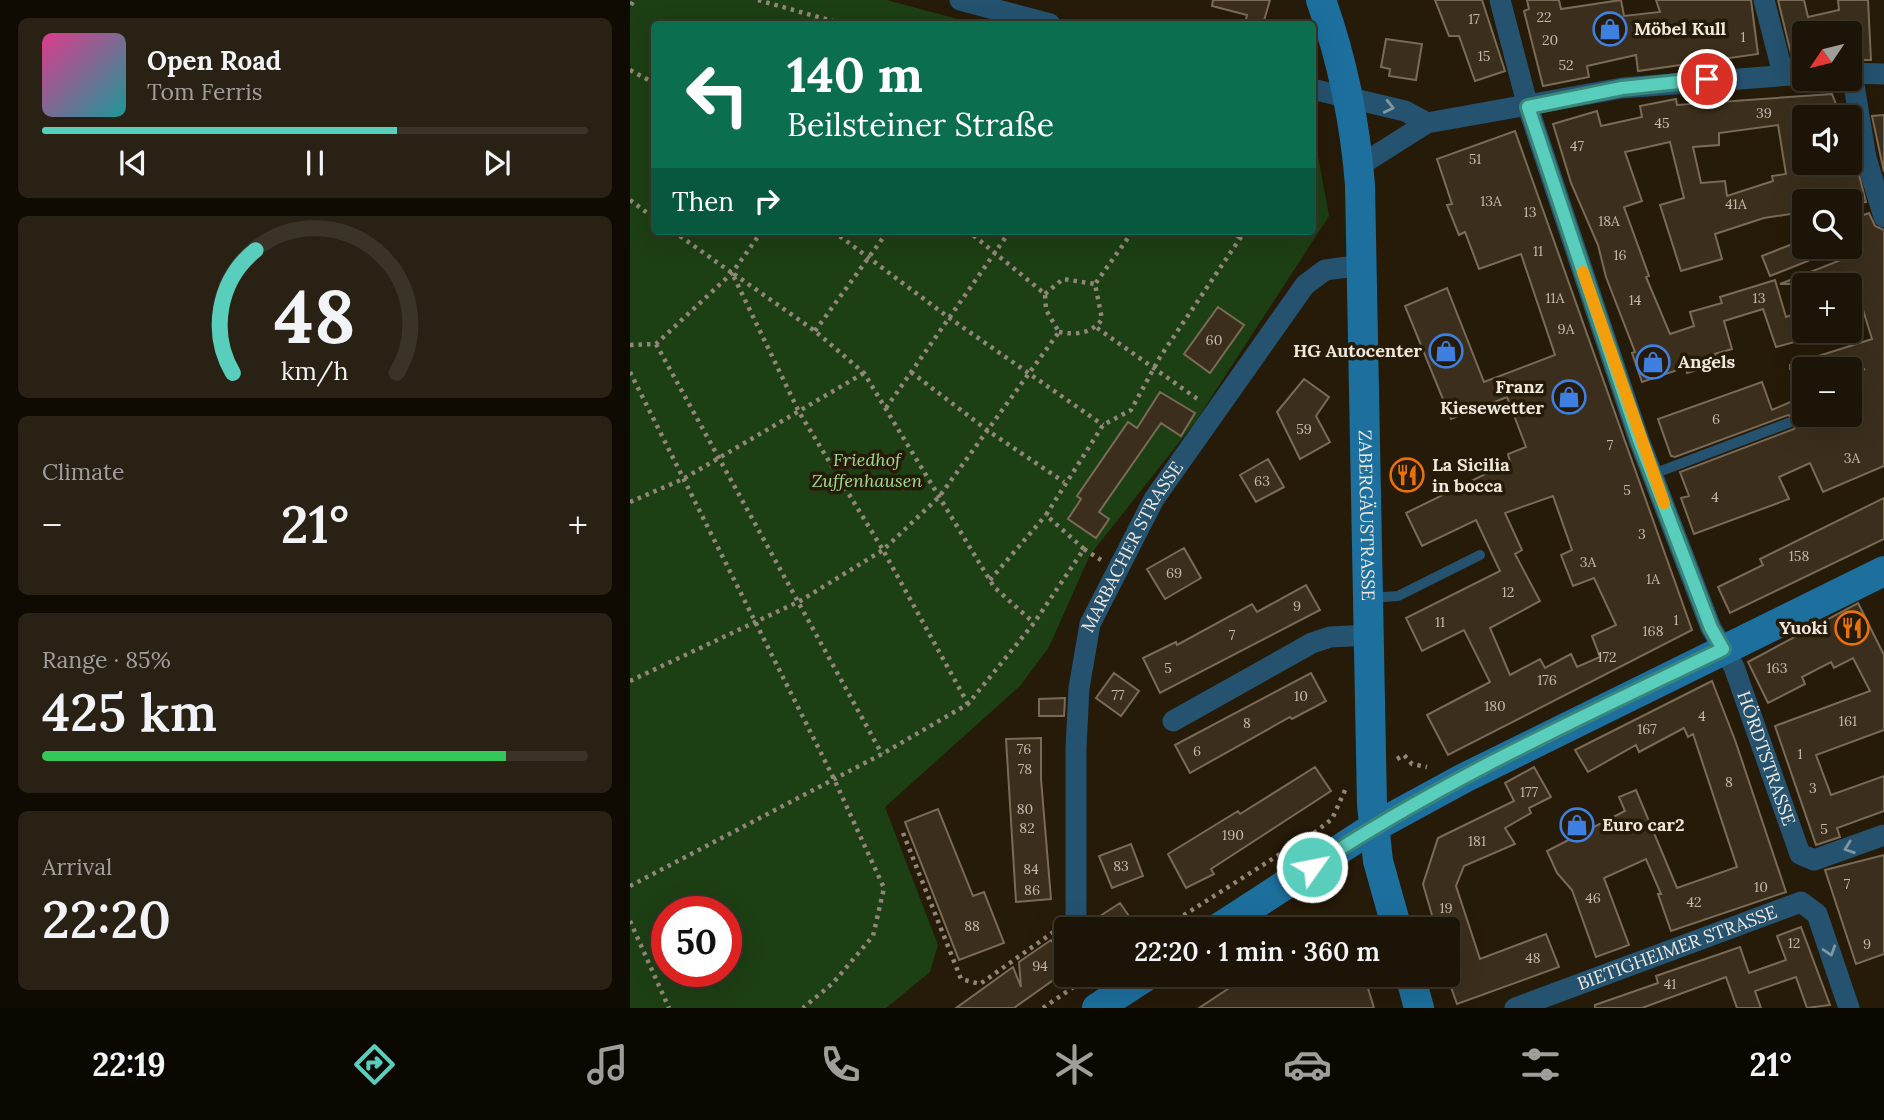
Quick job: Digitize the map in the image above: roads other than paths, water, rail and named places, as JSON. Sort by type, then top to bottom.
[{"type":"main road","name":"ZABERGÄUSTRASSE","points":[[1321,0],[1336,41],[1359,166],[1374,827],[1378,861],[1394,917]]},
{"type":"main road","points":[[1235,917],[1374,827],[1546,735],[1884,571]]},
{"type":"main road","points":[[1097,1008],[1129,987]]},
{"type":"main road","points":[[1413,987],[1419,1008]]},
{"type":"street","points":[[960,0],[1039,21]]},
{"type":"street","name":"HÖRDTSTRASSE","points":[[1500,0],[1528,107],[1653,474],[1711,628],[1734,667],[1800,854],[1814,860],[1884,835]]},
{"type":"street","points":[[1764,0],[1792,69]]},
{"type":"street","points":[[1862,73],[1884,74]]},
{"type":"street","points":[[1359,166],[1427,123],[1622,88],[1792,74]]},
{"type":"street","points":[[1316,90],[1405,111],[1427,123]]},
{"type":"street","points":[[1854,91],[1866,158],[1884,217]]},
{"type":"street","name":"MARBACHER STRASSE","points":[[1076,915],[1076,748],[1080,688],[1090,624],[1154,499],[1309,281],[1316,274],[1335,266],[1363,265]]},
{"type":"street","points":[[1173,721],[1312,643],[1330,637],[1369,635]]},
{"type":"street","name":"BIETIGHEIMER STRASSE","points":[[1516,1008],[1801,902],[1817,914],[1849,1008]]},
{"type":"lane","points":[[1653,474],[1791,422]]},
{"type":"lane","points":[[1369,598],[1398,596],[1480,555]]},
{"type":"place","name":"Möbel Kull","points":[[1610,29]]},
{"type":"place","name":"HG Autocenter","points":[[1446,351]]},
{"type":"place","name":"Angels","points":[[1653,362]]},
{"type":"place","name":"Franz Kiesewetter","points":[[1569,397]]},
{"type":"place","name":"La Sicilia in bocca","points":[[1407,475]]},
{"type":"place","name":"Yuoki","points":[[1852,628]]},
{"type":"place","name":"Euro car2","points":[[1577,825]]},
{"type":"park label","name":"Friedhof Zuffenhausen","points":[[867,470]]}]
